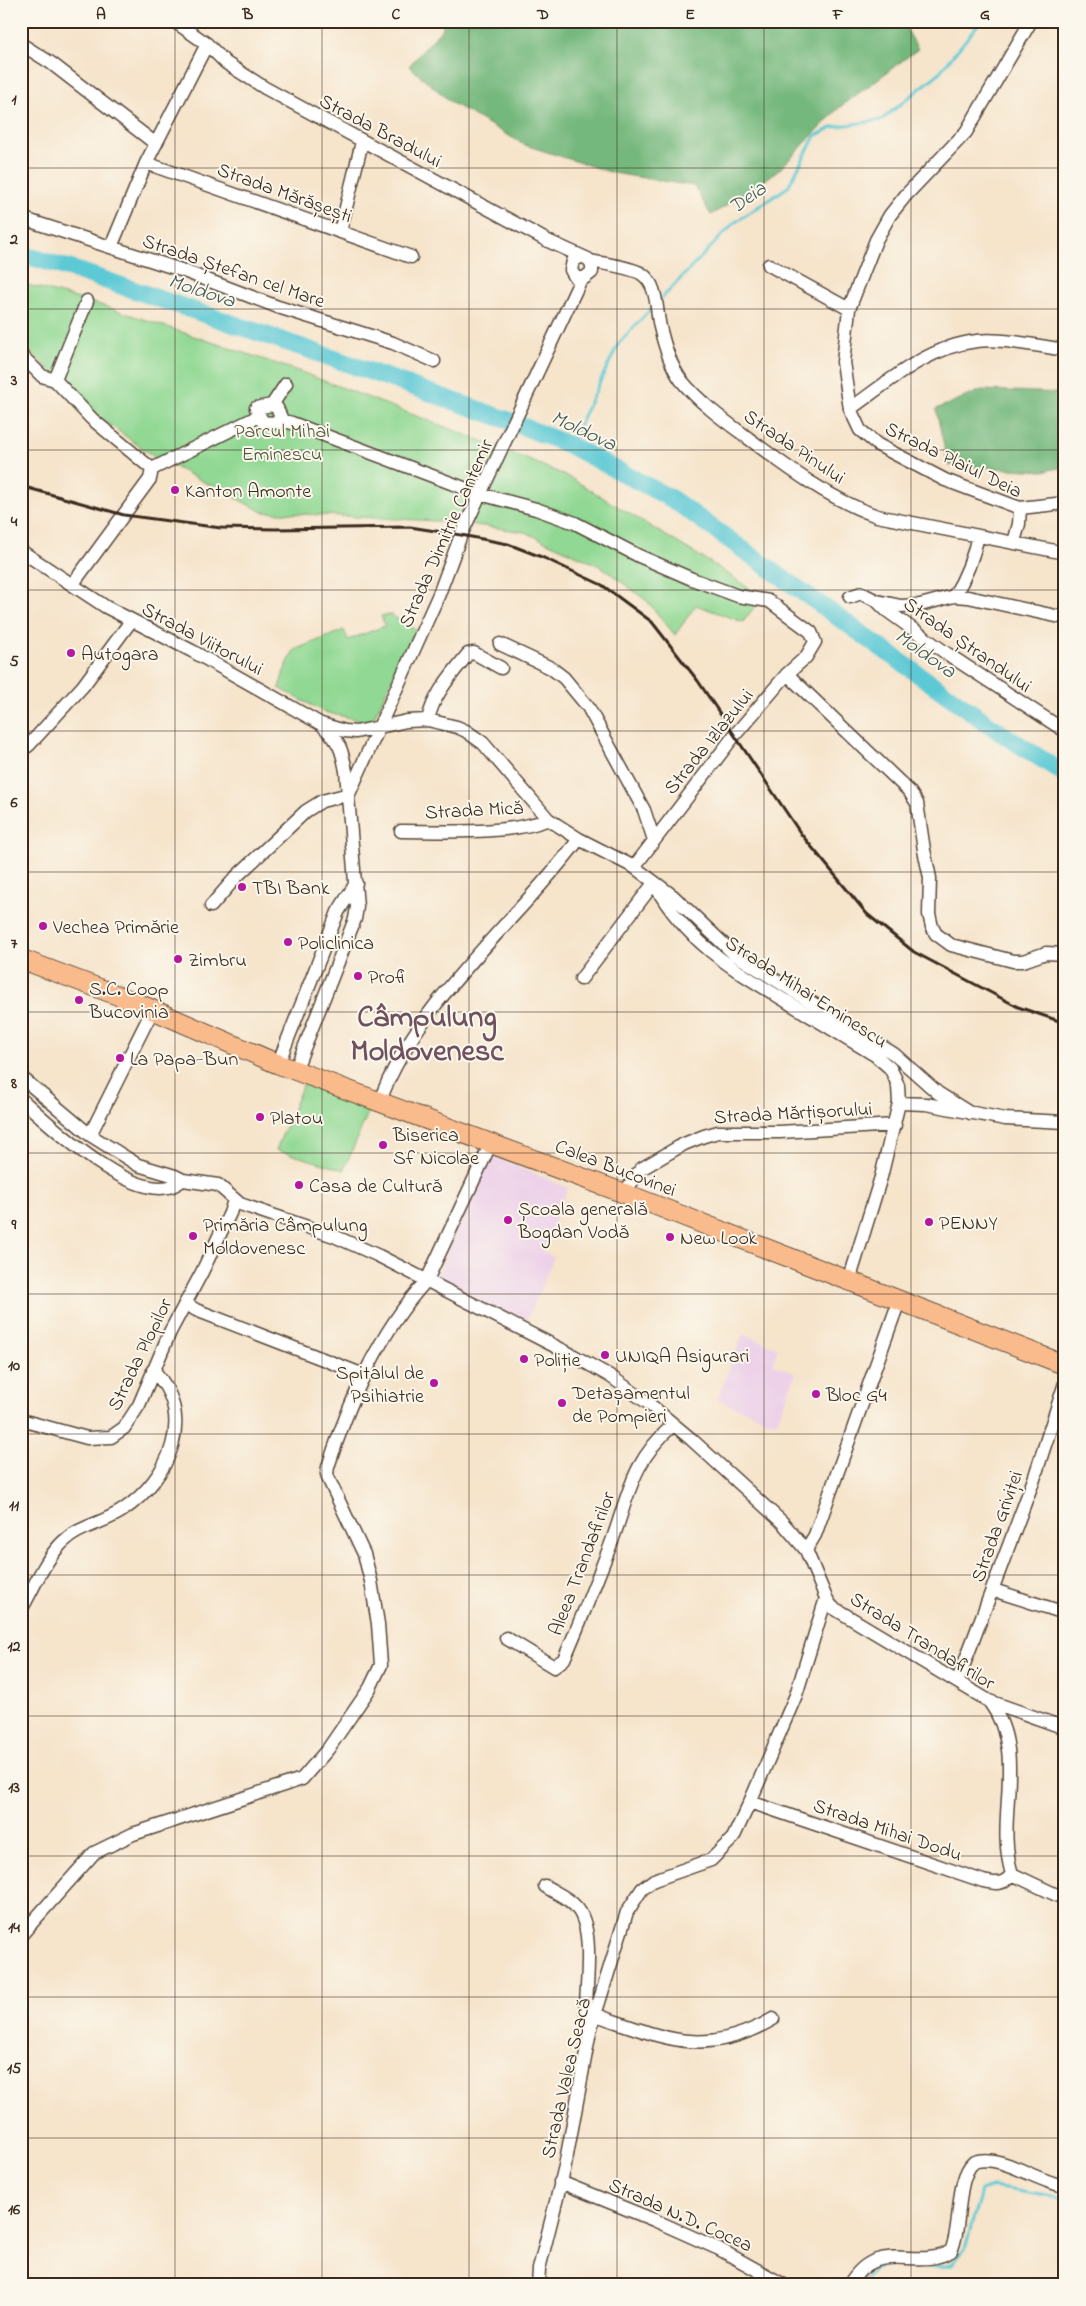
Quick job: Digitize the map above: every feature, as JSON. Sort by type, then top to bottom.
[{"type":"highway","name":"Calea Bucovinei","points":[[21,959],[153,1009],[278,1064],[380,1100],[624,1193],[1065,1365]]},
{"type":"street","name":"Strada Bradului","points":[[174,21],[207,44],[226,63],[250,79],[362,142],[586,259]]},
{"type":"street","name":"Strada Plaiul Deia","points":[[1014,542],[1019,524],[1020,508],[945,480],[878,445],[860,430],[850,409],[843,362],[849,309],[876,240],[890,215],[906,195],[966,132],[1031,21]]},
{"type":"street","points":[[21,44],[51,63],[156,144]]},
{"type":"street","points":[[111,247],[146,163],[207,44]]},
{"type":"street","points":[[340,232],[362,142]]},
{"type":"street","name":"Strada Mărășești","points":[[146,163],[411,257]]},
{"type":"street","name":"Strada Ștefan cel Mare","points":[[21,218],[83,240],[111,247],[181,270],[278,307],[393,343],[434,361]]},
{"type":"street","points":[[586,259],[592,272],[586,278],[577,281],[571,270],[572,264],[586,259]]},
{"type":"street","name":"Strada Pinului","points":[[586,259],[642,274],[651,285],[668,354],[680,379],[720,417],[771,456],[856,508],[877,516],[1065,553]]},
{"type":"street","points":[[770,265],[849,309]]},
{"type":"street","name":"Strada Dimitrie Cantemir","points":[[349,794],[439,594],[461,535],[504,445],[577,281]]},
{"type":"street","points":[[55,380],[87,301]]},
{"type":"street","points":[[850,409],[922,359],[952,346],[987,340],[1065,350]]},
{"type":"street","points":[[21,355],[42,376],[55,380],[92,419],[152,469]]},
{"type":"street","points":[[286,384],[272,405],[256,408],[262,421],[268,423],[282,420],[480,494]]},
{"type":"street","points":[[272,405],[276,408],[282,420]]},
{"type":"street","points":[[152,469],[260,416]]},
{"type":"street","points":[[72,585],[150,479],[152,469]]},
{"type":"street","name":"Strada Izlazului","points":[[480,494],[536,509],[575,523],[639,556],[692,579],[738,596],[768,601],[811,632],[815,642],[806,657],[787,674],[734,736],[634,868]]},
{"type":"street","points":[[1020,508],[1065,503]]},
{"type":"street","points":[[954,596],[963,582],[973,558],[978,536]]},
{"type":"street","name":"Strada Viitorului","points":[[21,551],[131,621],[192,651],[321,724],[345,731],[378,728]]},
{"type":"street","points":[[850,596],[861,593],[876,601],[901,606],[920,605],[954,596],[1004,604],[1065,618]]},
{"type":"street","name":"Strada Ștrandului","points":[[876,601],[946,653],[1065,731]]},
{"type":"street","points":[[21,751],[30,745],[84,686],[131,621]]},
{"type":"street","points":[[500,644],[551,668],[564,678],[588,708],[637,796],[654,840]]},
{"type":"street","points":[[428,720],[430,711],[441,689],[468,654],[474,653],[501,668]]},
{"type":"street","points":[[787,674],[908,791],[917,803],[930,878],[929,914],[932,927],[943,941],[960,948],[1013,961],[1023,961],[1046,952],[1065,954]]},
{"type":"street","name":"Strada Mihai Eminescu","points":[[378,728],[398,722],[428,720],[457,727],[482,743],[548,820],[634,868],[673,896],[734,954],[882,1047],[938,1093],[970,1113]]},
{"type":"street","name":"Strada Dimitrie Cantemir","points":[[296,1071],[355,918],[358,896],[349,794],[342,750],[336,738],[321,724]]},
{"type":"street","points":[[211,906],[237,876],[306,811],[322,801],[349,794]]},
{"type":"street","name":"Strada Mică","points":[[401,831],[458,831],[524,827],[548,820]]},
{"type":"street","points":[[380,1100],[391,1072],[433,1009],[460,975],[534,894],[579,838]]},
{"type":"street","points":[[278,1064],[338,912],[356,883]]},
{"type":"street","points":[[581,978],[654,883]]},
{"type":"street","name":"Strada Mihai Eminescu","points":[[654,883],[666,904],[689,931],[727,965],[883,1061],[895,1078],[898,1086],[899,1103],[926,1104],[1005,1119],[1065,1122]]},
{"type":"street","points":[[90,1135],[153,1009]]},
{"type":"street","points":[[21,1076],[90,1135],[138,1165],[183,1180]]},
{"type":"street","points":[[21,1099],[63,1136],[121,1176],[152,1186],[169,1187],[183,1180]]},
{"type":"street","points":[[848,1281],[895,1125],[899,1103]]},
{"type":"street","name":"Strada Mărțișorului","points":[[624,1193],[641,1169],[684,1144],[718,1132],[780,1132],[895,1125]]},
{"type":"street","points":[[21,1935],[94,1853],[133,1834],[302,1779],[328,1749],[370,1688],[380,1665],[378,1624],[371,1581],[364,1554],[327,1474],[332,1456],[364,1375],[384,1338],[415,1293],[427,1280],[491,1143]]},
{"type":"street","name":"Strada Trandafirilor","points":[[183,1180],[218,1185],[234,1200],[252,1209],[334,1236],[427,1280],[594,1366],[629,1388],[726,1469],[770,1511],[806,1550],[826,1598],[832,1607],[958,1680],[989,1701],[1003,1723],[1007,1736],[1009,1776],[1007,1843],[1008,1862],[1012,1874]]},
{"type":"street","name":"Strada Plopilor","points":[[21,1420],[87,1438],[100,1439],[111,1437],[119,1432],[131,1419],[185,1303],[230,1213],[234,1200]]},
{"type":"street","points":[[806,1550],[815,1535],[899,1301]]},
{"type":"street","points":[[185,1303],[196,1310],[364,1375]]},
{"type":"street","points":[[21,1610],[59,1545],[76,1532],[123,1510],[148,1489],[162,1468],[174,1442],[176,1418],[170,1397],[153,1370]]},
{"type":"street","name":"Strada Griviței","points":[[958,1680],[1034,1479],[1065,1383]]},
{"type":"street","name":"Aleea Trandafirilor","points":[[506,1638],[554,1667],[564,1659],[609,1549],[636,1470],[653,1445],[673,1425]]},
{"type":"street","points":[[993,1590],[1065,1614]]},
{"type":"street","name":"Strada Valea Seacă","points":[[538,2285],[565,2166],[590,2031],[627,1912],[642,1889],[654,1880],[711,1860],[732,1838],[750,1802],[796,1695],[826,1598]]},
{"type":"street","points":[[989,1701],[1065,1728]]},
{"type":"street","name":"Strada Mihai Dodu","points":[[750,1802],[994,1884],[1003,1883],[1012,1874]]},
{"type":"street","points":[[1012,1874],[1065,1899]]},
{"type":"street","points":[[544,1886],[568,1900],[577,1907],[582,1915],[587,1948],[589,1982],[586,2011],[590,2031]]},
{"type":"street","points":[[596,2015],[681,2042],[711,2042],[755,2029],[773,2018]]},
{"type":"street","points":[[849,2285],[863,2266],[875,2260],[898,2257],[932,2258],[951,2251],[958,2226],[966,2172],[974,2162],[982,2160],[996,2162],[1038,2179],[1065,2186]]},
{"type":"street","name":"Strada N.D. Cocea","points":[[560,2182],[719,2249],[784,2285]]},
{"type":"shaded area","name":"Școala generală Bogdan Vodă","points":[[488,1154],[568,1188],[542,1252],[554,1257],[525,1325],[436,1278]]},
{"type":"shaded area","points":[[743,1334],[778,1348],[772,1364],[796,1373],[776,1423],[717,1400]]},
{"type":"green space","points":[[442,21],[902,21],[918,49],[839,108],[781,168],[752,190],[711,215],[694,186],[613,173],[525,145],[452,103],[409,66],[443,28]]},
{"type":"green space","name":"Parcul Mihai Eminescu","points":[[21,283],[101,305],[301,372],[503,449],[569,477],[716,566],[762,597],[743,622],[696,605],[675,635],[647,601],[602,567],[525,532],[455,522],[263,512],[153,456],[99,417],[21,343]]},
{"type":"green space","points":[[982,390],[1065,393],[1065,467],[1043,471],[948,465],[936,409]]},
{"type":"green space","points":[[391,615],[416,630],[372,721],[367,722],[324,712],[279,688],[284,671],[294,650],[344,630],[348,640],[385,626],[381,616]]},
{"type":"green space","points":[[303,1084],[369,1110],[344,1170],[276,1150]]},
{"type":"waterway","name":"Deia","points":[[659,301],[734,223],[788,187],[815,136],[833,127],[881,120],[938,74],[981,21]]},
{"type":"waterway","name":"Moldova","points":[[21,254],[78,271],[301,347],[507,420],[569,445],[672,499],[998,731],[1065,774]]},
{"type":"waterway","name":"Deia","points":[[569,445],[619,343],[653,307]]},
{"type":"waterway","points":[[911,2264],[931,2267],[952,2264],[965,2249],[981,2191],[993,2187],[1065,2199]]},
{"type":"waterway","points":[[862,2285],[874,2268],[892,2263]]},
{"type":"railway","points":[[21,486],[124,515],[221,528],[410,527],[461,535],[508,544],[544,558],[602,585],[652,622],[698,681],[801,834],[867,914],[914,952],[1018,1007],[1065,1023]]},
{"type":"place","name":"Kanton Amonte","points":[[175,490]]},
{"type":"place","name":"Autogara","points":[[71,653]]},
{"type":"place","name":"TBI Bank","points":[[242,887]]},
{"type":"place","name":"Vechea Primărie","points":[[43,926]]},
{"type":"place","name":"Policlinica","points":[[288,942]]},
{"type":"place","name":"Zimbru","points":[[178,959]]},
{"type":"place","name":"Profi","points":[[358,976]]},
{"type":"place","name":"S.C. Coop Bucovinia","points":[[79,1000]]},
{"type":"place","name":"La Papa-Bun","points":[[120,1058]]},
{"type":"place","name":"Platou","points":[[260,1117]]},
{"type":"place","name":"Biserica Sf Nicolae","points":[[383,1145]]},
{"type":"place","name":"Casa de Cultură","points":[[299,1185]]},
{"type":"place","name":"Școala generală Bogdan Vodă","points":[[508,1220]]},
{"type":"place","name":"PENNY","points":[[929,1222]]},
{"type":"place","name":"Primăria Câmpulung Moldovenesc","points":[[193,1236]]},
{"type":"place","name":"New Look","points":[[670,1237]]},
{"type":"place","name":"UNIQA Asigurari","points":[[605,1355]]},
{"type":"place","name":"Poliție","points":[[524,1359]]},
{"type":"place","name":"Spitalul de Psihiatrie","points":[[434,1383]]},
{"type":"place","name":"Bloc G4","points":[[816,1394]]},
{"type":"place","name":"Detașamentul de Pompieri","points":[[562,1403]]},
{"type":"district","name":"Câmpulung Moldovenesc","points":[[427,1033]]}]
